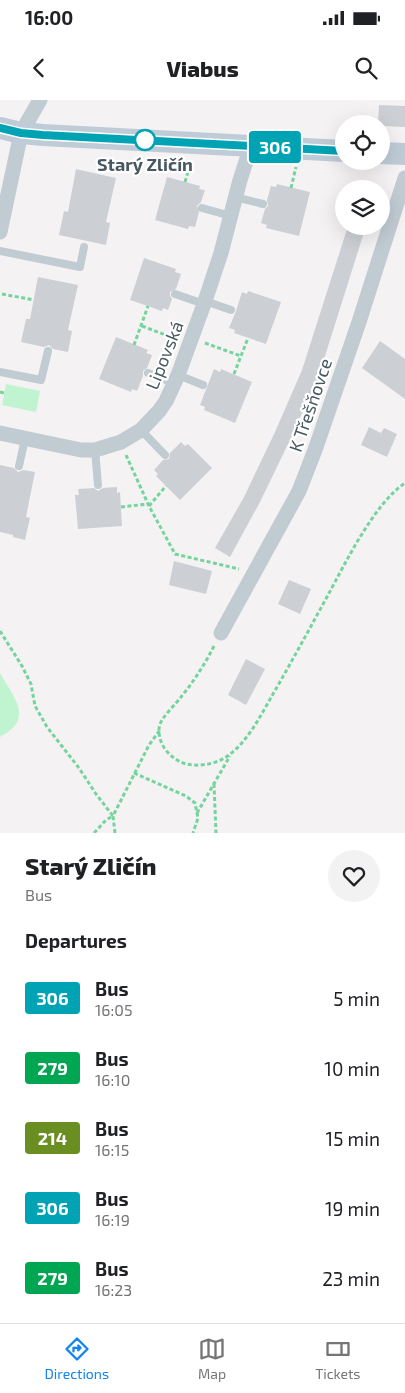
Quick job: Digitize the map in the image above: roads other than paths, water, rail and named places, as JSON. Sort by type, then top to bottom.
[{"type":"street","points":[[0,232],[10,131],[40,100]]},
{"type":"street","points":[[10,131],[335,151]]},
{"type":"street","name":"Lipovská","points":[[0,433],[81,450],[95,450],[120,442],[142,430],[163,406],[176,379],[205,302],[251,146]]},
{"type":"street","points":[[390,153],[405,154]]},
{"type":"street","name":"K Třešňovce","points":[[221,633],[298,491],[314,450],[405,178]]},
{"type":"lane","points":[[235,197],[262,204]]},
{"type":"lane","points":[[202,208],[231,216]]},
{"type":"lane","points":[[0,250],[80,267],[84,247]]},
{"type":"lane","points":[[176,294],[232,310]]},
{"type":"lane","points":[[0,372],[41,380],[48,351]]},
{"type":"lane","points":[[148,373],[203,385]]},
{"type":"lane","points":[[142,430],[165,455]]},
{"type":"lane","points":[[19,466],[25,439]]},
{"type":"lane","points":[[95,450],[98,485]]},
{"type":"place","name":"Starý Zličín","points":[[145,140]]}]
